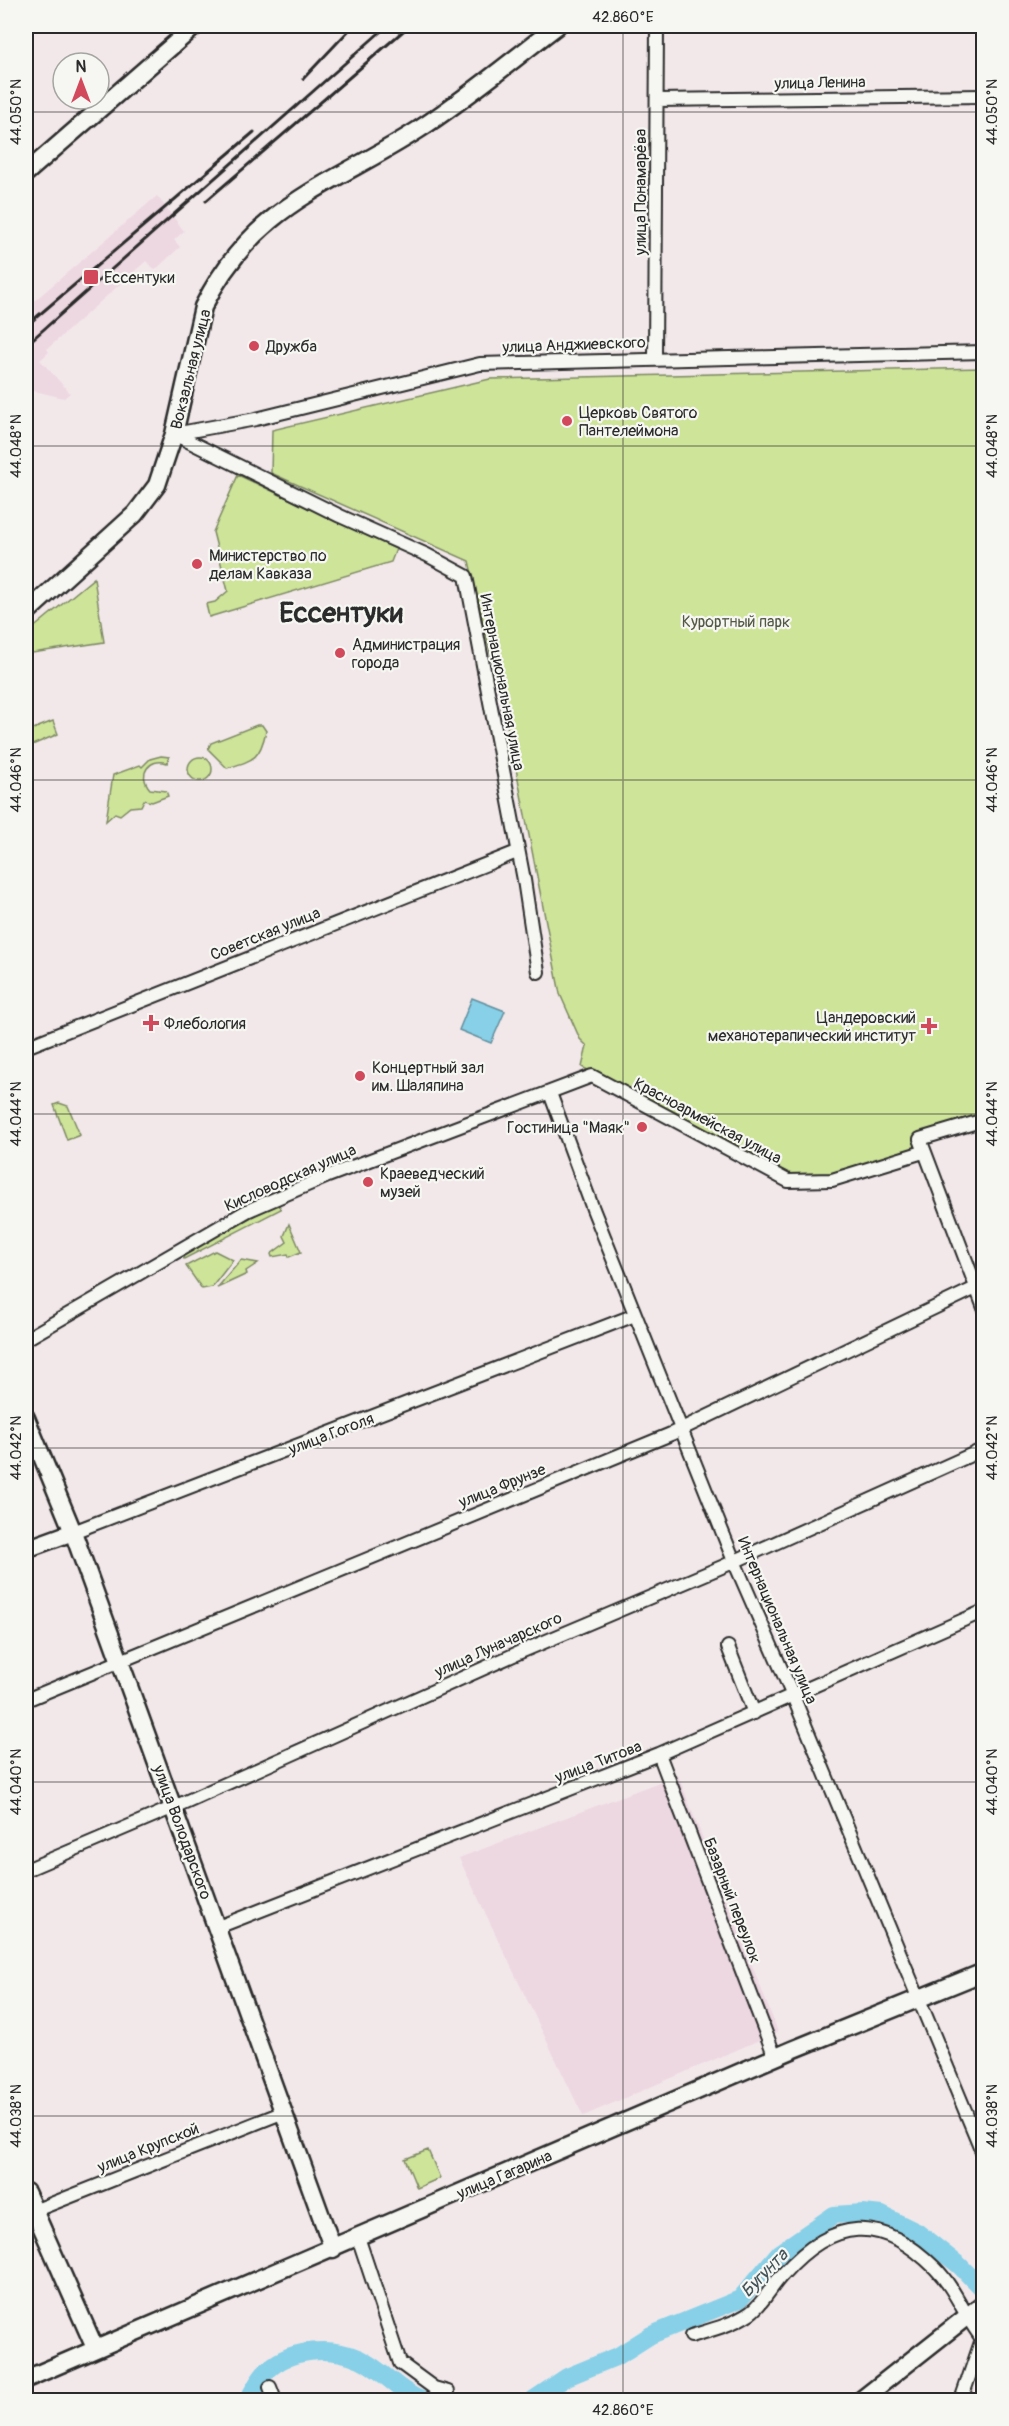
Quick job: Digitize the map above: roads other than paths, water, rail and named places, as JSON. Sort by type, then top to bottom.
[{"type":"main road","name":"Вокзальная улица","points":[[26,613],[135,514],[157,485],[174,434],[203,307],[213,287],[243,246],[281,210],[419,129],[556,26]]},
{"type":"main road","points":[[26,173],[191,27]]},
{"type":"main road","name":"улица Володарского","points":[[26,1418],[73,1532],[333,2249]]},
{"type":"main road","name":"улица Гоголя","points":[[26,1549],[73,1532]]},
{"type":"main road","name":"улица Гагарина","points":[[26,2379],[333,2249],[775,2057],[984,1971]]},
{"type":"main road","points":[[26,2192],[29,2213],[95,2348]]},
{"type":"main road","points":[[861,2400],[975,2309]]},
{"type":"street","name":"улица Понамарёва","points":[[655,358],[657,26]]},
{"type":"street","name":"улица Ленина","points":[[657,100],[984,96]]},
{"type":"street","name":"улица Анджиевского","points":[[174,434],[256,419],[480,364],[655,358],[984,352]]},
{"type":"street","name":"Интернациональная улица","points":[[174,434],[340,516],[428,555],[466,576],[538,972]]},
{"type":"street","name":"Советская улица","points":[[26,1047],[517,852]]},
{"type":"street","name":"Красноармейская улица","points":[[550,1093],[592,1076],[788,1181],[832,1179],[923,1152]]},
{"type":"street","name":"Интернациональная улица","points":[[550,1093],[635,1315],[734,1561],[794,1696],[984,2156]]},
{"type":"street","name":"Кисловодская улица","points":[[26,1339],[247,1211],[334,1173],[550,1093]]},
{"type":"street","points":[[984,1120],[920,1139],[923,1152],[979,1285],[984,1308]]},
{"type":"street","name":"улица Фрунзе","points":[[26,1700],[682,1428],[979,1285]]},
{"type":"street","name":"улица Гоголя","points":[[73,1532],[635,1315]]},
{"type":"street","name":"улица Луначарского","points":[[26,1870],[174,1807],[518,1653],[734,1561],[984,1449]]},
{"type":"street","name":"улица Титова","points":[[218,1927],[659,1754],[984,1611]]},
{"type":"street","points":[[728,1647],[754,1713]]},
{"type":"street","name":"Базарный переулок","points":[[659,1754],[775,2057]]},
{"type":"street","name":"улица Крупской","points":[[29,2213],[284,2112]]},
{"type":"street","points":[[691,2336],[731,2324],[753,2311],[784,2272],[833,2233],[862,2229],[893,2236],[923,2257],[975,2309],[983,2340],[960,2400]]},
{"type":"street","points":[[358,2237],[400,2363],[434,2388],[448,2392]]},
{"type":"street","points":[[270,2387],[275,2400]]},
{"type":"water","points":[[472,998],[505,1011],[491,1043],[459,1030]]},
{"type":"waterway","name":"Бугунта","points":[[533,2400],[567,2377],[618,2356],[651,2335],[740,2299],[779,2253],[834,2215],[863,2213],[882,2215],[917,2232],[960,2266],[984,2291]]},
{"type":"waterway","name":"Бугунта","points":[[248,2400],[262,2376],[274,2365],[298,2354],[323,2351],[360,2359],[421,2400]]},
{"type":"railway","points":[[303,79],[353,26]]},
{"type":"railway","points":[[26,345],[387,26]]},
{"type":"railway","points":[[206,201],[409,26]]},
{"type":"railway","points":[[26,326],[254,132]]},
{"type":"place","name":"Ессентуки","points":[[91,277]]},
{"type":"place","name":"Дружба","points":[[254,346]]},
{"type":"place","name":"Церковь Святого Пантелеймона","points":[[567,421]]},
{"type":"place","name":"Министерство по делам Кавказа","points":[[197,564]]},
{"type":"place","name":"Администрация города","points":[[340,653]]},
{"type":"place","name":"Флебология","points":[[151,1023]]},
{"type":"place","name":"Цандеровский механотерапический институт","points":[[929,1026]]},
{"type":"place","name":"Концертный зал им. Шаляпина","points":[[360,1076]]},
{"type":"place","name":"Гостиница \"Маяк\"","points":[[642,1127]]},
{"type":"place","name":"Краеведческий музей","points":[[368,1182]]},
{"type":"district","name":"Ессентуки","points":[[341,612]]},
{"type":"park label","name":"Курортный парк","points":[[736,621]]}]
